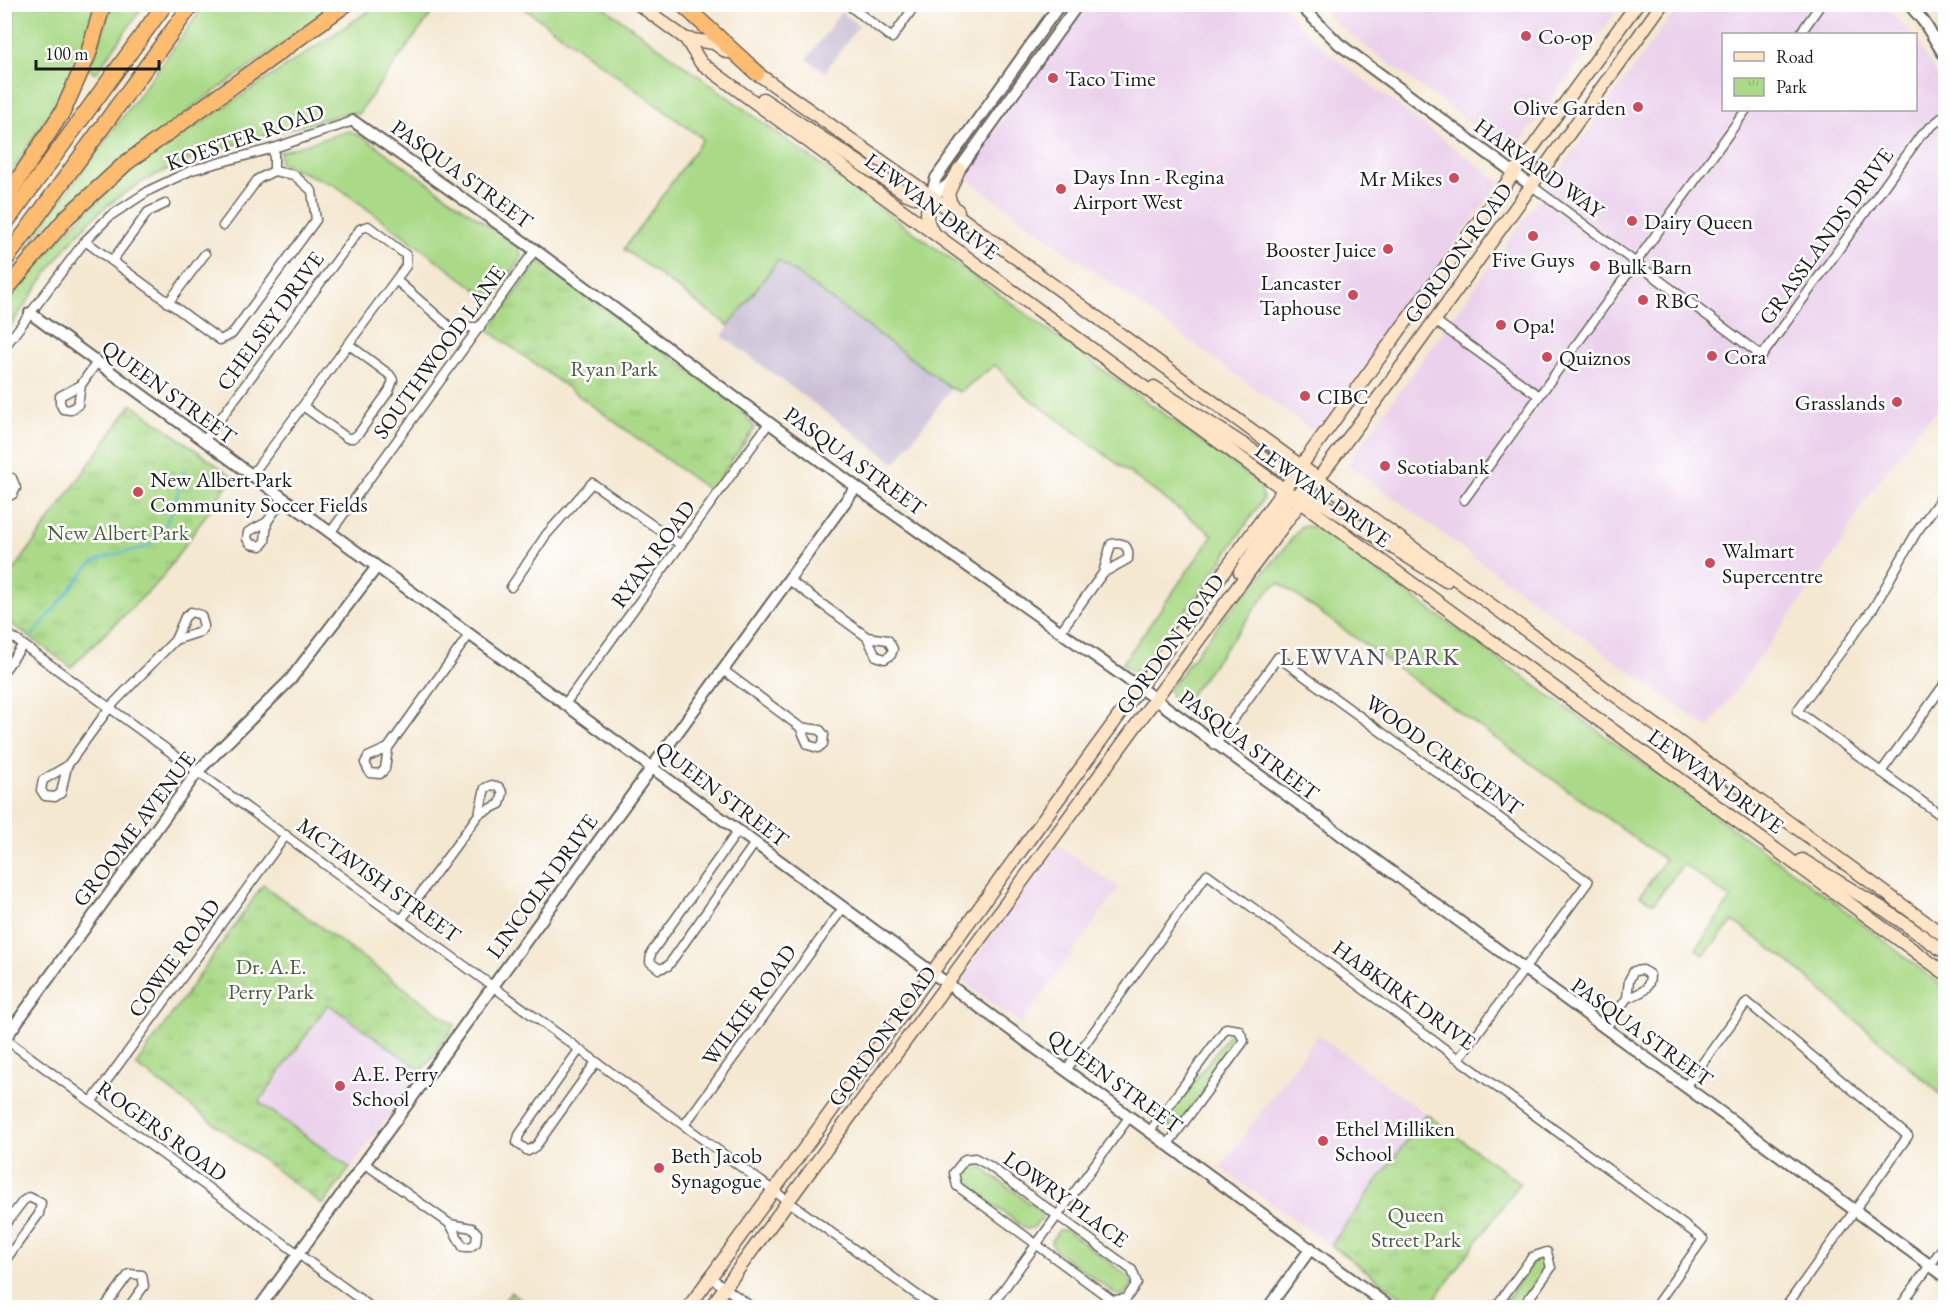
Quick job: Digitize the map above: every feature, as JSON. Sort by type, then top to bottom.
[{"type":"highway","points":[[4,201],[63,111],[88,55],[104,4]]},
{"type":"highway","points":[[4,225],[107,85],[163,4]]},
{"type":"highway","points":[[4,262],[192,4]]},
{"type":"highway","points":[[4,292],[67,217],[110,176],[144,148],[279,55],[313,27],[347,4]]},
{"type":"highway","points":[[682,4],[757,73]]},
{"type":"main road","name":"LEWVAN DRIVE","points":[[638,4],[686,39],[701,63],[1288,493]]},
{"type":"main road","name":"GORDON ROAD","points":[[688,1308],[1140,688],[1288,493],[1299,474],[1637,4]]},
{"type":"main road","name":"GORDON ROAD","points":[[710,1308],[1304,499],[1662,4]]},
{"type":"main road","name":"LEWVAN DRIVE","points":[[686,39],[714,43],[931,196],[1299,474]]},
{"type":"main road","points":[[701,63],[754,93],[905,193],[914,197],[931,196],[927,206],[927,222],[932,231]]},
{"type":"main road","points":[[959,169],[948,194],[951,204],[1010,254]]},
{"type":"main road","points":[[1049,320],[1312,483],[1319,478]]},
{"type":"main road","name":"LEWVAN DRIVE","points":[[1319,478],[1945,936]]},
{"type":"main road","points":[[1216,616],[1221,600],[1288,493],[1304,499],[1541,641]]},
{"type":"main road","name":"LEWVAN DRIVE","points":[[1304,499],[1719,810],[1946,974]]},
{"type":"main road","points":[[1719,810],[1885,910],[1946,953]]},
{"type":"street","points":[[4,24],[5,4]]},
{"type":"street","points":[[847,4],[892,38],[916,4]]},
{"type":"street","points":[[931,196],[941,171],[1060,4]]},
{"type":"street","points":[[931,196],[948,185],[1078,4]]},
{"type":"street","name":"HARVARD WAY","points":[[1299,4],[1339,44],[1762,356]]},
{"type":"street","points":[[1801,33],[1821,4]]},
{"type":"street","points":[[1909,4],[1924,22],[1946,58]]},
{"type":"street","points":[[1464,500],[1745,111]]},
{"type":"street","name":"GRASSLANDS DRIVE","points":[[1762,356],[1921,135],[1946,114]]},
{"type":"street","name":"KOESTER ROAD","points":[[4,348],[85,241],[110,216],[150,190],[192,170],[274,148],[332,126],[353,122]]},
{"type":"street","name":"PASQUA STREET","points":[[353,122],[535,250],[856,488],[1140,688],[1946,1277]]},
{"type":"street","points":[[274,148],[274,171]]},
{"type":"street","points":[[85,241],[220,340],[232,334],[316,220],[312,191],[294,174],[274,171],[258,179],[223,226]]},
{"type":"street","points":[[112,261],[148,212],[165,204]]},
{"type":"street","name":"CHELSEY DRIVE","points":[[204,441],[360,229],[368,226],[406,255],[406,266],[396,280]]},
{"type":"street","name":"SOUTHWOOD LANE","points":[[330,533],[535,250]]},
{"type":"street","points":[[168,303],[205,254]]},
{"type":"street","points":[[251,476],[396,280],[450,327],[480,327]]},
{"type":"street","name":"QUEEN STREET","points":[[30,313],[1391,1308]]},
{"type":"street","points":[[1434,320],[1539,396]]},
{"type":"street","points":[[303,406],[347,438],[354,438],[365,425],[389,391],[393,380],[390,375],[348,344]]},
{"type":"street","points":[[81,385],[97,362]]},
{"type":"street","name":"RYAN ROAD","points":[[565,704],[769,423]]},
{"type":"street","points":[[4,476],[12,478],[16,488],[13,494],[4,499]]},
{"type":"street","points":[[512,587],[546,535],[592,483],[681,545]]},
{"type":"street","name":"LINCOLN DRIVE","points":[[259,1308],[856,488]]},
{"type":"street","points":[[1946,491],[1916,533],[1874,607],[1797,711],[1946,819]]},
{"type":"street","points":[[267,522],[283,499]]},
{"type":"street","name":"GROOME AVENUE","points":[[5,1039],[198,771],[290,680],[376,568]]},
{"type":"street","points":[[1060,632],[1103,573]]},
{"type":"street","points":[[789,580],[867,637]]},
{"type":"street","name":"MCTAVISH STREET","points":[[4,631],[494,985],[579,1050],[775,1189],[935,1308]]},
{"type":"street","points":[[388,748],[469,635]]},
{"type":"street","points":[[67,766],[110,707],[175,640]]},
{"type":"street","points":[[4,671],[23,645]]},
{"type":"street","name":"WOOD CRESCENT","points":[[1215,745],[1278,657],[1539,846],[1588,882],[1524,969]]},
{"type":"street","points":[[723,670],[800,726]]},
{"type":"street","points":[[1881,772],[1946,682]]},
{"type":"street","points":[[402,919],[479,814]]},
{"type":"street","points":[[738,831],[651,953],[650,962],[659,969],[668,966],[754,843]]},
{"type":"street","name":"COWIE ROAD","points":[[92,1101],[286,835]]},
{"type":"street","name":"HABKIRK DRIVE","points":[[1066,1069],[1207,874],[1703,1239],[1654,1308]]},
{"type":"street","name":"WILKIE ROAD","points":[[685,1124],[843,908]]},
{"type":"street","points":[[1460,1058],[1524,969]]},
{"type":"street","points":[[1605,1029],[1627,998]]},
{"type":"street","points":[[1685,1087],[1747,1002],[1908,1136],[1785,1308]]},
{"type":"street","points":[[1150,1131],[1227,1028],[1239,1030],[1244,1041],[1168,1144]]},
{"type":"street","name":"ROGERS ROAD","points":[[5,1039],[372,1308]]},
{"type":"street","points":[[579,1050],[519,1135],[517,1143],[522,1149],[528,1151],[536,1146],[596,1062]]},
{"type":"street","points":[[990,1308],[1130,1116]]},
{"type":"street","name":"LOWRY PLACE","points":[[975,1158],[1057,1216],[1132,1270],[1137,1283],[1126,1299],[1112,1300],[1036,1245],[957,1186],[954,1173],[964,1159],[975,1158]]},
{"type":"street","points":[[364,1163],[450,1224]]},
{"type":"street","points":[[4,1226],[23,1201],[30,1197],[41,1203],[39,1214],[4,1262]]},
{"type":"street","points":[[1899,1308],[1946,1243]]},
{"type":"street","points":[[1268,1308],[1311,1248]]},
{"type":"street","points":[[1495,1308],[1532,1257],[1547,1252],[1551,1268],[1522,1308]]},
{"type":"street","points":[[104,1308],[129,1274],[142,1275],[144,1286],[128,1308]]},
{"type":"street","points":[[710,1277],[753,1308]]},
{"type":"shaded area","points":[[1281,4],[1305,32],[1336,59],[1500,182],[1316,433],[963,176],[1084,5]]},
{"type":"shaded area","points":[[1319,5],[1621,5],[1512,153],[1372,51],[1333,21]]},
{"type":"shaded area","name":"Grasslands","points":[[1679,5],[1885,5],[1910,33],[1722,33],[1722,111],[1917,111],[1917,41],[1945,89],[1945,404],[1917,430],[1862,505],[1837,552],[1708,728],[1347,464]]},
{"type":"shaded area","points":[[841,12],[859,25],[825,72],[807,59]]},
{"type":"shaded area","points":[[777,260],[951,388],[895,463],[722,336]]},
{"type":"shaded area","points":[[1057,844],[1119,888],[1021,1024],[965,983],[963,976]]},
{"type":"shaded area","name":"A.E. Perry School","points":[[328,1004],[422,1071],[350,1168],[259,1102]]},
{"type":"shaded area","name":"Ethel Milliken School","points":[[1318,1035],[1426,1114],[1331,1245],[1220,1168]]},
{"type":"green space","points":[[15,5],[95,5],[83,50],[52,110],[5,182],[5,103],[11,73]]},
{"type":"green space","points":[[110,5],[144,5],[96,73],[88,68],[105,26]]},
{"type":"green space","points":[[205,5],[338,5],[194,106],[30,252],[26,248]]},
{"type":"green space","points":[[378,5],[438,5],[358,114],[345,113],[217,150],[186,161],[127,191],[101,211],[74,239],[49,270],[5,334],[5,304],[63,235],[130,170]]},
{"type":"green space","points":[[520,5],[601,5],[1260,484],[1263,499],[1143,670],[1134,672],[1122,664],[1213,535],[1021,392],[995,365],[960,392],[951,388],[778,260],[729,326],[624,249],[703,139]]},
{"type":"green space","points":[[349,131],[366,139],[520,248],[521,259],[491,300],[336,186],[280,163],[280,152]]},
{"type":"green space","name":"Ryan Park","points":[[539,261],[740,407],[755,428],[710,491],[488,330]]},
{"type":"green space","name":"New Albert Park","points":[[132,404],[233,477],[161,579],[71,667],[5,619],[5,583]]},
{"type":"green space","points":[[1301,526],[1316,527],[1829,898],[1945,988],[1945,1098],[1788,961],[1733,921],[1704,955],[1696,949],[1731,899],[1683,864],[1654,903],[1640,896],[1665,860],[1279,583],[1270,589],[1181,707],[1172,702],[1169,689],[1222,620],[1285,548]]},
{"type":"green space","name":"Dr. A.E. Perry Park","points":[[263,885],[455,1025],[422,1071],[328,1004],[259,1102],[350,1168],[323,1205],[136,1065]]},
{"type":"green space","points":[[1230,1033],[1238,1036],[1238,1043],[1177,1127],[1170,1128],[1166,1119]]},
{"type":"green space","name":"Queen Street Park","points":[[1426,1114],[1520,1183],[1429,1307],[1417,1308],[1331,1245]]},
{"type":"green space","points":[[968,1163],[977,1164],[1040,1211],[1042,1218],[1033,1228],[1026,1229],[963,1183],[960,1175]]},
{"type":"green space","points":[[1059,1230],[1067,1230],[1130,1278],[1132,1284],[1124,1295],[1117,1295],[1054,1249],[1051,1241]]},
{"type":"green space","points":[[1542,1258],[1546,1267],[1517,1307],[1501,1308],[1535,1259]]},
{"type":"green space","points":[[511,1292],[533,1307],[500,1307]]},
{"type":"waterway","points":[[32,636],[89,566],[108,556],[142,548],[151,544],[159,536],[175,503],[185,469]]},
{"type":"place","name":"Co-op","points":[[1526,36]]},
{"type":"place","name":"Taco Time","points":[[1053,78]]},
{"type":"place","name":"Olive Garden","points":[[1638,107]]},
{"type":"place","name":"Mr Mikes","points":[[1454,178]]},
{"type":"place","name":"Days Inn - Regina Airport West","points":[[1061,189]]},
{"type":"place","name":"Dairy Queen","points":[[1632,221]]},
{"type":"place","name":"Five Guys","points":[[1533,236]]},
{"type":"place","name":"Booster Juice","points":[[1388,249]]},
{"type":"place","name":"Bulk Barn","points":[[1595,266]]},
{"type":"place","name":"Lancaster Taphouse","points":[[1353,295]]},
{"type":"place","name":"RBC","points":[[1643,300]]},
{"type":"place","name":"Opa!","points":[[1501,325]]},
{"type":"place","name":"Cora","points":[[1712,356]]},
{"type":"place","name":"Quiznos","points":[[1547,357]]},
{"type":"place","name":"CIBC","points":[[1305,396]]},
{"type":"place","name":"Grasslands","points":[[1897,402]]},
{"type":"place","name":"Scotiabank","points":[[1385,466]]},
{"type":"place","name":"New Albert Park Community Soccer Fields","points":[[138,492]]},
{"type":"place","name":"Walmart Supercentre","points":[[1710,563]]},
{"type":"place","name":"A.E. Perry School","points":[[340,1086]]},
{"type":"place","name":"Ethel Milliken School","points":[[1323,1141]]},
{"type":"place","name":"Beth Jacob Synagogue","points":[[659,1168]]},
{"type":"district","name":"LEWVAN PARK","points":[[1370,656]]}]
